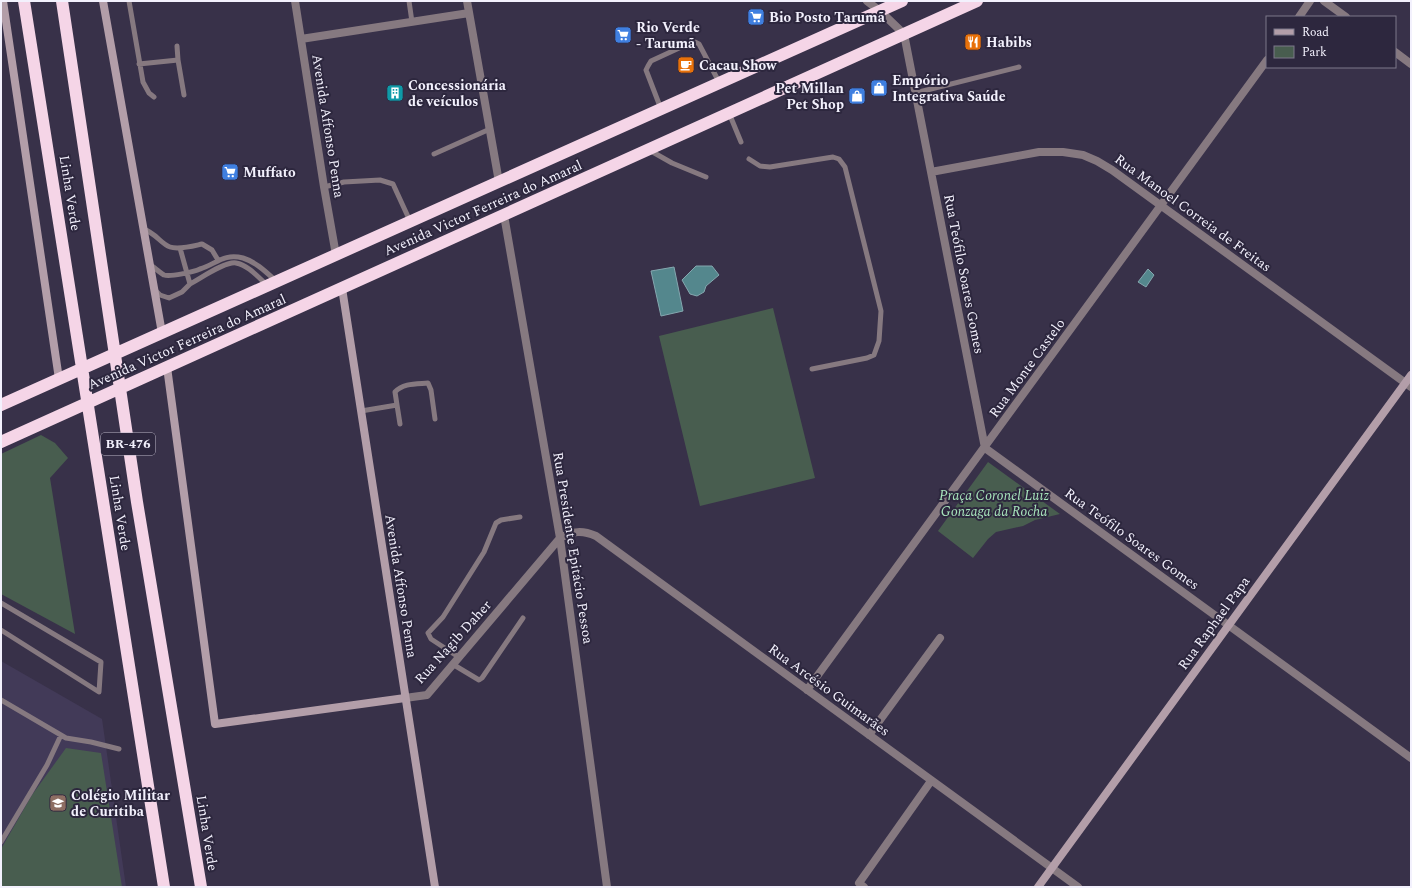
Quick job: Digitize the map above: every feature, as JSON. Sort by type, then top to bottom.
[{"type":"highway","name":"Linha Verde","points":[[24,1],[164,887]]},
{"type":"highway","name":"Linha Verde","points":[[62,1],[137,502],[201,887]]},
{"type":"highway","name":"Avenida Victor Ferreira do Amaral","points":[[1,405],[902,1]]},
{"type":"highway","name":"Avenida Victor Ferreira do Amaral","points":[[1,442],[977,1]]},
{"type":"main road","points":[[3,1],[59,379]]},
{"type":"main road","points":[[103,1],[162,333]]},
{"type":"main road","name":"Avenida Affonso Penna","points":[[342,288],[435,887]]},
{"type":"main road","name":"Rua Nagib Daher","points":[[167,367],[215,724],[405,698]]},
{"type":"main road","name":"Rua Raphael Papa","points":[[1038,887],[1228,626],[1408,385],[1411,375]]},
{"type":"street","name":"Avenida Affonso Penna","points":[[295,1],[336,255]]},
{"type":"street","points":[[467,1],[499,182]]},
{"type":"street","points":[[867,1],[904,34]]},
{"type":"street","points":[[1300,16],[1310,1]]},
{"type":"street","points":[[1324,1],[1345,16]]},
{"type":"street","points":[[301,39],[469,13]]},
{"type":"street","name":"Rua Teófilo Soares Gomes","points":[[904,34],[985,448],[1411,758]]},
{"type":"street","points":[[1396,53],[1411,64]]},
{"type":"street","name":"Rua Monte Castelo","points":[[808,690],[1266,61]]},
{"type":"street","name":"Rua Manoel Correia de Freitas","points":[[931,172],[1039,152],[1062,152],[1083,155],[1097,160],[1408,385]]},
{"type":"street","name":"Rua Presidente Epitácio Pessoa","points":[[504,215],[560,538],[607,887]]},
{"type":"street","name":"Rua Arcésio Guimarães","points":[[560,538],[578,531],[588,532],[596,536],[1078,887]]},
{"type":"street","name":"Rua Nagib Daher","points":[[405,698],[427,695],[460,658],[560,538]]},
{"type":"street","points":[[869,735],[940,638]]},
{"type":"street","points":[[864,887],[859,883],[931,781]]},
{"type":"lane","points":[[129,1],[143,82],[149,93],[154,97]]},
{"type":"lane","points":[[409,1],[412,22]]},
{"type":"lane","points":[[661,109],[646,70],[651,61],[690,43],[695,42],[699,44],[720,83]]},
{"type":"lane","points":[[177,46],[184,95]]},
{"type":"lane","points":[[139,64],[178,60]]},
{"type":"lane","points":[[915,93],[1020,66]]},
{"type":"lane","points":[[729,113],[741,142]]},
{"type":"lane","points":[[434,154],[490,129]]},
{"type":"lane","points":[[648,150],[679,166],[706,177]]},
{"type":"lane","points":[[749,159],[760,166],[770,167],[833,157],[839,159],[845,167],[881,311],[879,341],[874,354],[868,358],[812,369]]},
{"type":"lane","points":[[324,187],[344,182],[380,180],[393,184],[411,222]]},
{"type":"lane","points":[[143,229],[151,232],[170,248],[180,248],[202,244],[212,250],[218,260]]},
{"type":"lane","points":[[180,248],[190,284]]},
{"type":"lane","points":[[149,264],[165,275],[174,276],[201,269],[218,260],[228,257],[246,258],[256,264],[272,284]]},
{"type":"lane","points":[[154,288],[160,295],[169,298],[182,292],[190,284],[220,267],[235,263],[250,269],[272,284]]},
{"type":"lane","points":[[400,424],[395,392],[399,387],[410,384],[428,383],[431,390],[435,419]]},
{"type":"lane","points":[[361,411],[397,405]]},
{"type":"lane","points":[[460,658],[431,639],[428,633],[443,617],[484,552],[496,523],[501,520],[520,517]]},
{"type":"lane","points":[[1,603],[102,662],[99,692],[1,630]]},
{"type":"lane","points":[[454,665],[479,680],[482,678],[523,618]]},
{"type":"lane","points":[[1,700],[61,735],[73,740],[91,742],[119,749]]},
{"type":"lane","points":[[1,842],[47,765],[61,735]]},
{"type":"shaded area","points":[[696,266],[712,266],[719,275],[706,286],[704,292],[697,296],[690,294],[682,280]]},
{"type":"shaded area","points":[[674,267],[683,311],[661,316],[651,271]]},
{"type":"shaded area","points":[[1148,269],[1154,275],[1146,287],[1138,282]]},
{"type":"shaded area","name":"Colégio Militar de Curitiba","points":[[1,661],[102,719],[126,887],[1,887]]},
{"type":"green space","points":[[773,308],[815,478],[700,506],[659,336]]},
{"type":"green space","points":[[41,435],[55,443],[68,458],[50,478],[75,634],[1,594],[1,454]]},
{"type":"green space","name":"Praça Coronel Luiz Gonzaga da Rocha","points":[[988,462],[1060,514],[1035,520],[1023,526],[996,532],[988,539],[973,558],[938,531]]},
{"type":"green space","points":[[66,748],[101,753],[122,887],[1,887],[1,849],[32,795]]},
{"type":"place","name":"Bio Posto Tarumã","points":[[756,17]]},
{"type":"place","name":"Rio Verde - Tarumã","points":[[623,35]]},
{"type":"place","name":"Habibs","points":[[973,42]]},
{"type":"place","name":"Cacau Show","points":[[686,65]]},
{"type":"place","name":"Empório Integrativa Saúde","points":[[879,88]]},
{"type":"place","name":"Concessionária de veículos","points":[[395,93]]},
{"type":"place","name":"Pet Millan Pet Shop","points":[[857,96]]},
{"type":"place","name":"Muffato","points":[[230,172]]},
{"type":"place","name":"Colégio Militar de Curitiba","points":[[58,803]]}]
